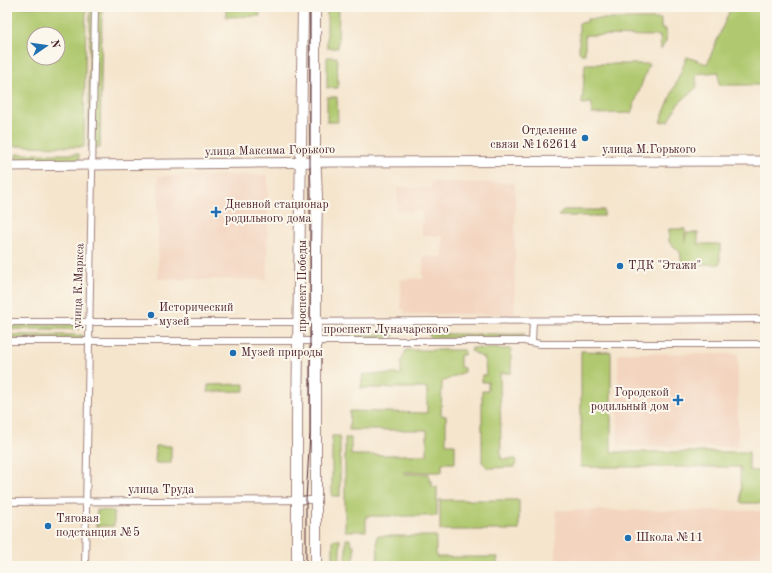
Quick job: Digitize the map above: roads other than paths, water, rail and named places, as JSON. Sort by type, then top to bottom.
[{"type":"main road","name":"проспект Победы","points":[[297,566],[296,500],[303,7]]},
{"type":"main road","name":"проспект Победы","points":[[315,7],[315,162],[318,196],[316,322],[316,566]]},
{"type":"street","name":"улица К.Маркса","points":[[84,566],[95,7]]},
{"type":"street","name":"улица Максима Горького","points":[[7,166],[534,161]]},
{"type":"street","name":"улица М.Горького","points":[[534,161],[765,161]]},
{"type":"street","name":"проспект Луначарского","points":[[7,322],[316,322],[765,319]]},
{"type":"street","points":[[532,321],[532,341]]},
{"type":"street","name":"проспект Луначарского","points":[[7,342],[532,341],[540,344],[765,344]]},
{"type":"street","name":"улица Труда","points":[[7,502],[316,500]]},
{"type":"tram line","points":[[306,566],[306,500],[310,433],[310,7]]},
{"type":"place","name":"Отделение связи №162614","points":[[585,138]]},
{"type":"place","name":"Дневной стационар родильного дома","points":[[216,212]]},
{"type":"place","name":"ТДК \"Этажи\"","points":[[620,266]]},
{"type":"place","name":"Исторический музей","points":[[151,315]]},
{"type":"place","name":"Музей природы","points":[[233,353]]},
{"type":"place","name":"Городской родильный дом","points":[[678,400]]},
{"type":"place","name":"Тяговая подстанция №5","points":[[48,526]]},
{"type":"place","name":"Школа №11","points":[[628,538]]}]
